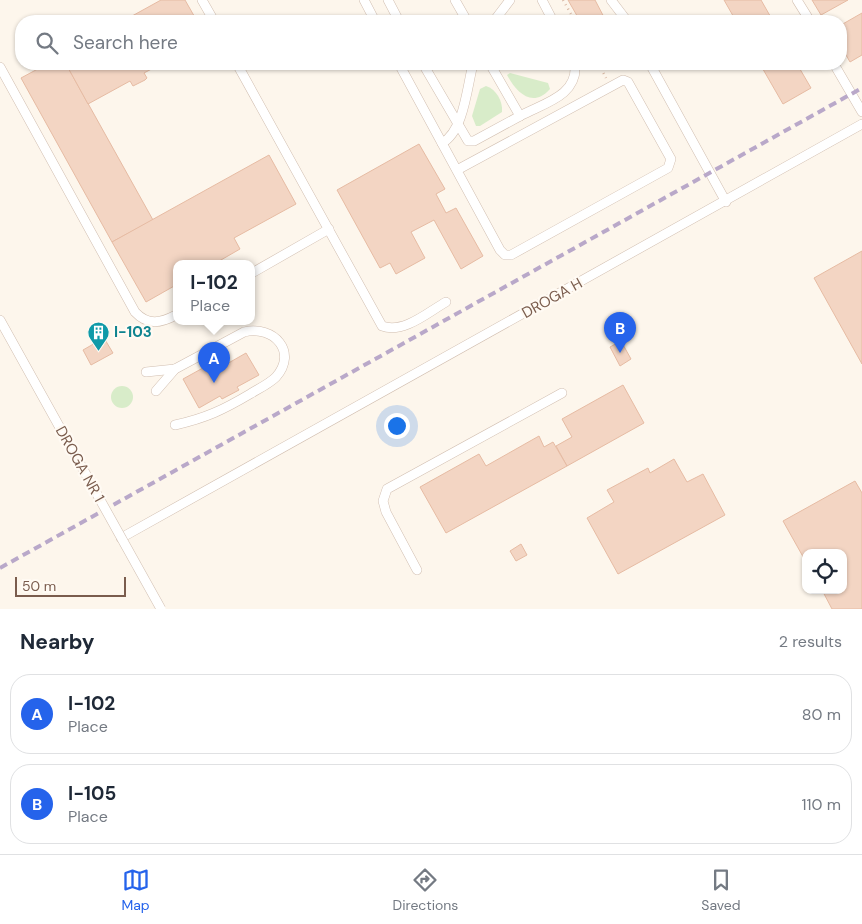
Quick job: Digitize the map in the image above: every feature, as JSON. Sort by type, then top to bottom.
[{"type":"lane","points":[[202,0],[211,15]]},
{"type":"lane","points":[[364,0],[372,15]]},
{"type":"lane","points":[[388,0],[396,15]]},
{"type":"lane","points":[[455,0],[463,15]]},
{"type":"lane","points":[[499,15],[510,0]]},
{"type":"lane","points":[[542,0],[550,15]]},
{"type":"lane","points":[[611,0],[623,15]]},
{"type":"lane","points":[[618,0],[620,10]]},
{"type":"lane","points":[[797,0],[806,15]]},
{"type":"lane","points":[[0,68],[135,312],[142,320],[156,324],[173,316]]},
{"type":"lane","points":[[240,70],[382,326],[390,329],[402,327],[446,302]]},
{"type":"lane","points":[[402,70],[500,250],[505,255],[511,255],[668,168],[671,160],[628,82],[623,80],[457,170]]},
{"type":"lane","points":[[426,70],[468,141],[474,141],[564,93],[572,86],[576,75],[576,70]]},
{"type":"lane","points":[[442,143],[450,138],[458,126],[472,70]]},
{"type":"lane","points":[[493,70],[520,116]]},
{"type":"lane","points":[[653,70],[726,202]]},
{"type":"lane","points":[[838,70],[862,112]]},
{"type":"lane","name":"DROGA H","points":[[121,538],[726,202],[862,124]]},
{"type":"lane","points":[[255,271],[329,229]]},
{"type":"lane","name":"DROGA NR 1","points":[[0,320],[160,609]]},
{"type":"lane","points":[[156,391],[175,369],[244,332],[257,329],[268,332],[277,339],[283,348],[282,368],[275,378],[214,414],[176,425]]},
{"type":"lane","points":[[146,372],[175,369]]},
{"type":"lane","points":[[417,570],[386,512],[383,501],[387,489],[562,393]]},
{"type":"path","points":[[564,0],[572,15]]},
{"type":"path","points":[[602,70],[607,80]]},
{"type":"green space","points":[[510,73],[548,83],[550,89],[537,98],[525,96],[515,87],[507,75]]},
{"type":"green space","points":[[486,86],[498,96],[502,112],[480,126],[476,126],[472,116],[480,89]]},
{"type":"green space","points":[[122,386],[130,389],[133,397],[130,405],[122,408],[114,405],[111,397],[114,389]]},
{"type":"building","points":[[161,0],[185,0],[194,15],[134,15]]},
{"type":"building","points":[[568,0],[595,0],[603,15],[577,15]]},
{"type":"building","points":[[724,0],[761,0],[770,15],[733,15]]},
{"type":"building","points":[[812,0],[848,0],[821,15]]},
{"type":"building","points":[[862,13],[862,55],[850,62],[847,57],[847,22]]},
{"type":"building","points":[[36,70],[69,70],[153,220],[112,242],[21,78]]},
{"type":"building","points":[[69,70],[150,70],[144,73],[147,78],[145,80],[133,86],[130,81],[88,104]]},
{"type":"building","points":[[763,70],[800,70],[811,88],[783,104]]},
{"type":"building","points":[[419,144],[445,189],[436,194],[446,213],[456,208],[483,256],[461,269],[434,220],[411,232],[425,258],[396,274],[390,263],[380,268],[337,190]]},
{"type":"building","points":[[269,155],[296,204],[234,238],[240,249],[221,260],[173,260],[173,287],[146,302],[112,242]]},
{"type":"building","points":[[862,251],[862,364],[814,278]]},
{"type":"building","name":"I-103","points":[[104,338],[113,353],[91,365],[83,350]]},
{"type":"building","points":[[621,341],[631,359],[620,366],[610,347]]},
{"type":"building","points":[[246,353],[259,375],[237,387],[239,390],[222,399],[220,396],[199,408],[183,379],[221,358],[225,365]]},
{"type":"building","points":[[623,385],[644,423],[567,466],[556,446],[572,437],[562,419]]},
{"type":"building","points":[[539,436],[544,447],[553,442],[567,466],[446,533],[420,487],[479,454],[486,466]]},
{"type":"building","points":[[674,459],[687,482],[703,474],[725,515],[618,574],[587,518],[614,502],[607,490],[648,468],[650,473]]},
{"type":"building","points":[[855,481],[862,493],[862,609],[832,609],[824,594],[847,594],[847,549],[802,549],[802,555],[783,521]]},
{"type":"building","points":[[521,544],[527,555],[516,561],[510,551]]},
{"type":"railway","points":[[0,568],[862,88]]},
{"type":"place","name":"I-103","points":[[98,351]]},
{"type":"place","name":"I-105","points":[[620,353]]},
{"type":"place","name":"I-102","points":[[214,383]]}]
